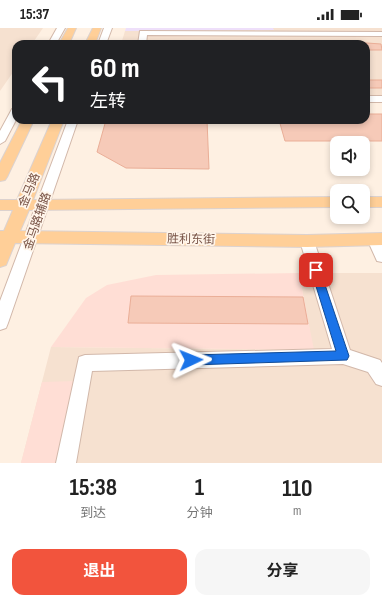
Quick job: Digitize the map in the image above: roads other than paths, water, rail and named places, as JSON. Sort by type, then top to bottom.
[{"type":"main road","points":[[66,40],[72,28]]},
{"type":"main road","points":[[92,40],[97,28]]},
{"type":"main road","points":[[0,177],[26,124]]},
{"type":"main road","name":"金马路","points":[[0,260],[5,237],[22,205],[56,124]]},
{"type":"main road","points":[[0,205],[330,202]]},
{"type":"main road","points":[[370,202],[382,202]]},
{"type":"main road","name":"胜利东街","points":[[5,237],[306,241],[378,239]]},
{"type":"street","points":[[54,40],[61,28]]},
{"type":"street","points":[[104,40],[108,28]]},
{"type":"street","points":[[142,40],[143,33],[382,34]]},
{"type":"street","points":[[370,99],[382,99]]},
{"type":"street","points":[[0,141],[12,118]]},
{"type":"street","name":"金马路辅路","points":[[0,323],[72,124]]},
{"type":"street","points":[[378,239],[382,257]]},
{"type":"street","points":[[306,241],[343,356]]},
{"type":"street","points":[[66,463],[85,363],[343,356],[374,366],[382,378]]}]
